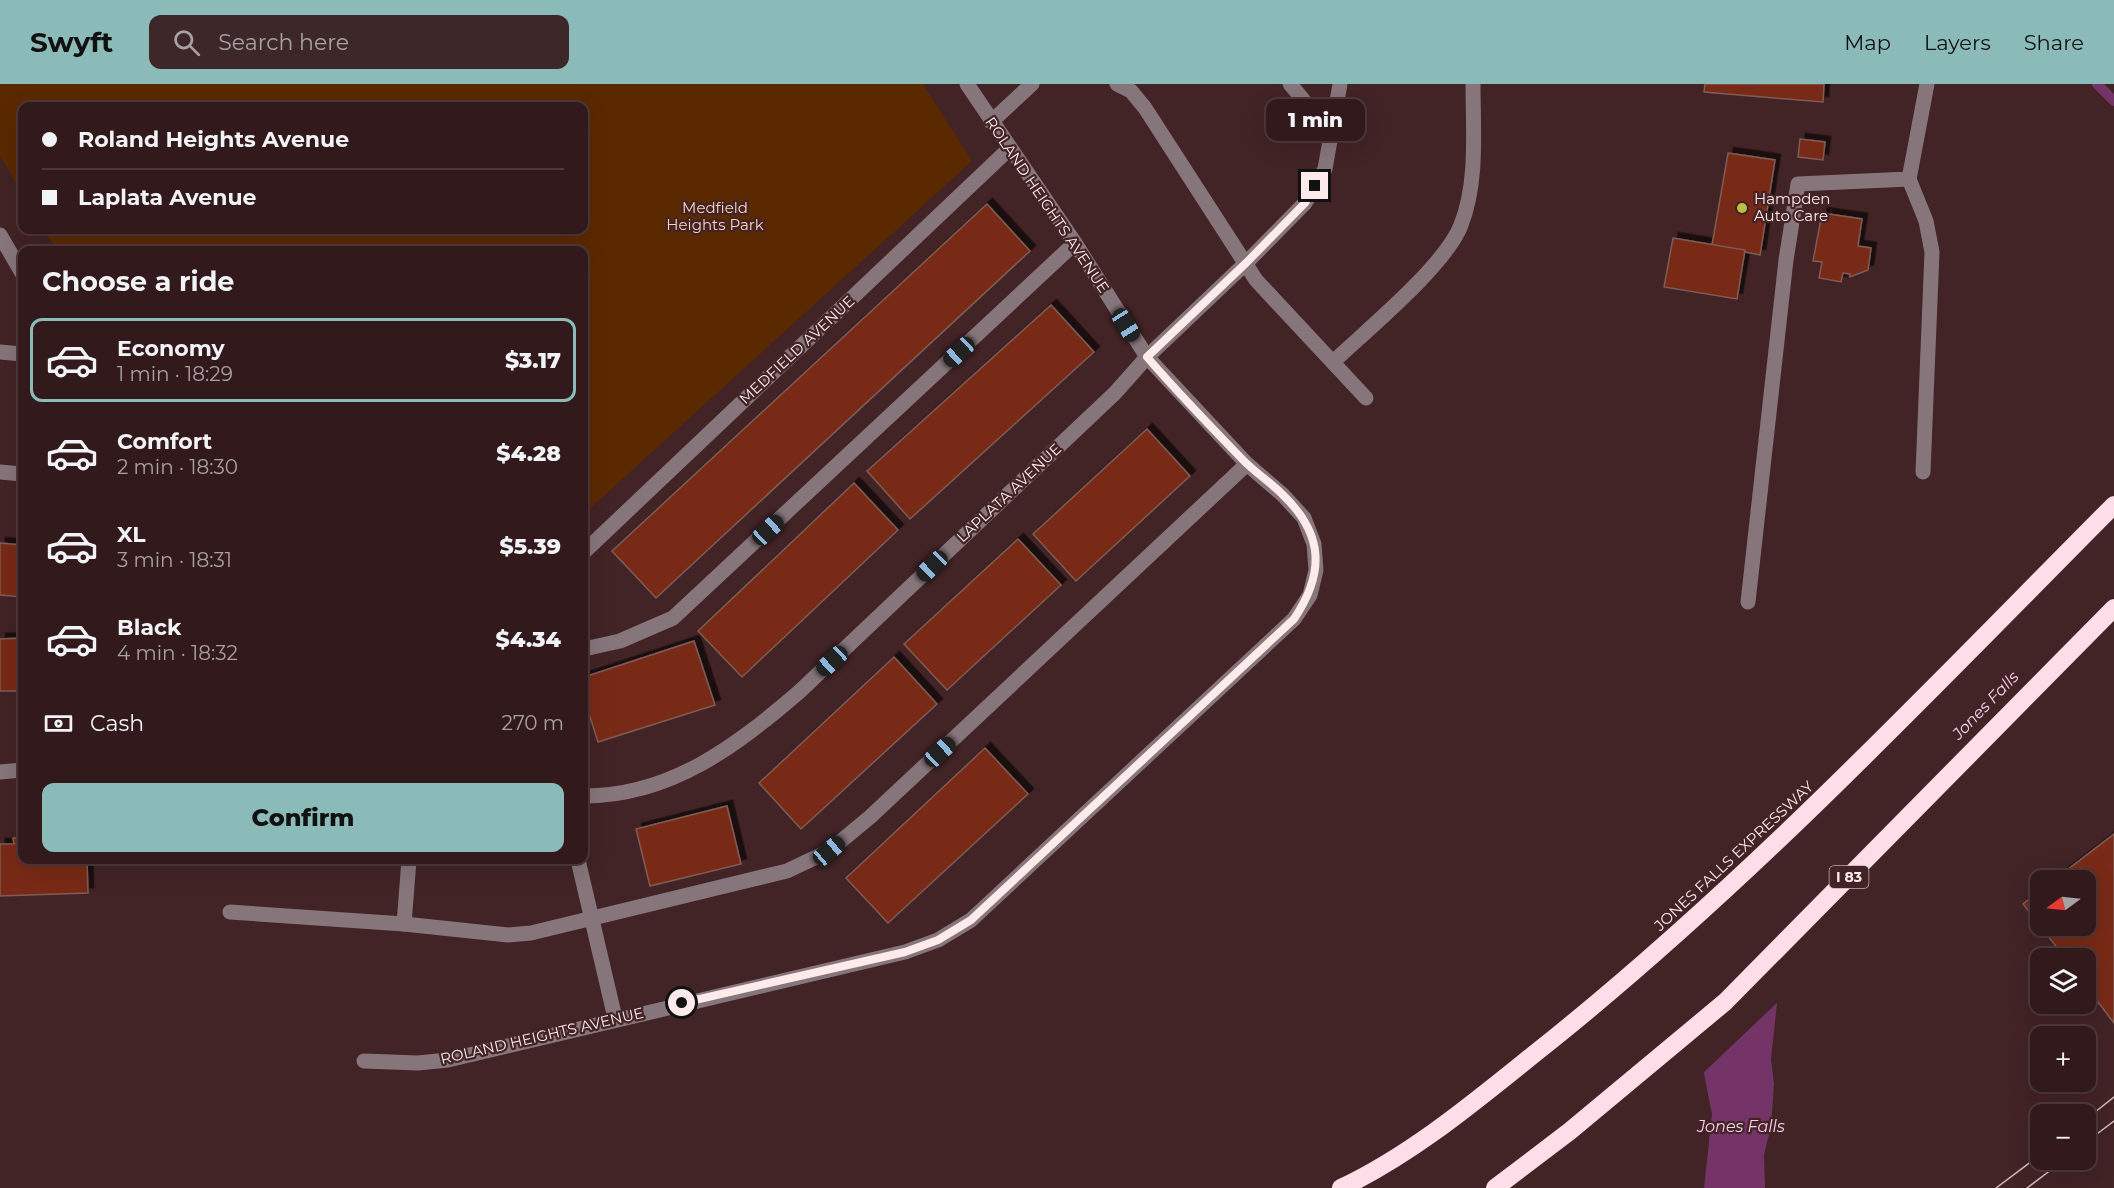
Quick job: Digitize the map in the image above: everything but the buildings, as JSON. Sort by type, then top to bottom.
[{"type":"highway","name":"JONES FALLS EXPRESSWAY","points":[[1341,1188],[1439,1129],[1616,988],[1728,887],[1833,787],[2114,505]]},
{"type":"highway","name":"I 83","points":[[1495,1188],[1570,1131],[1725,1002],[2114,608]]},
{"type":"street","name":"ROLAND HEIGHTS AVENUE","points":[[364,1061],[418,1063],[448,1060],[615,1018],[905,952],[938,940],[971,920],[1294,619],[1310,595],[1317,570],[1314,544],[1304,518],[1283,495],[1247,464],[1147,357],[1075,243],[967,84]]},
{"type":"street","points":[[991,122],[1032,84]]},
{"type":"street","points":[[1117,84],[1131,91],[1145,108],[1270,298],[1366,398]]},
{"type":"street","points":[[1290,84],[1305,102],[1335,126]]},
{"type":"street","name":"LAPLATA AVENUE","points":[[588,796],[625,791],[666,780],[702,765],[744,739],[799,692],[1115,393],[1147,357],[1305,203],[1325,169],[1335,126],[1340,84]]},
{"type":"street","points":[[1333,362],[1448,250],[1461,226],[1470,193],[1473,84]]},
{"type":"street","points":[[1923,472],[1932,252],[1926,221],[1909,179],[1927,84]]},
{"type":"street","name":"MEDFIELD AVENUE","points":[[588,548],[1010,148]]},
{"type":"street","points":[[1748,602],[1785,260],[1798,184],[1909,179]]},
{"type":"street","points":[[0,235],[18,266]]},
{"type":"street","points":[[588,648],[620,641],[674,618],[1075,243]]},
{"type":"street","points":[[0,352],[18,354]]},
{"type":"street","points":[[230,912],[404,924],[508,935],[593,919],[787,871],[829,851],[870,817],[1247,464]]},
{"type":"street","points":[[0,472],[18,474]]},
{"type":"street","points":[[0,772],[18,770]]},
{"type":"street","points":[[404,924],[409,864]]},
{"type":"street","points":[[579,864],[615,1018]]},
{"type":"green space","name":"Medfield Heights Park","points":[[0,84],[923,84],[972,161],[588,510],[588,246],[54,246],[47,234],[588,234],[588,102],[18,102],[18,186],[0,156]]},
{"type":"water","points":[[2036,696],[1819,913],[1787,962],[1777,1003],[1771,1059],[1774,1084],[1771,1126],[1764,1155],[1765,1188],[1704,1188],[1712,1114],[1702,1064],[1704,1000]]},
{"type":"pier","name":"Jones Falls","points":[[2114,500],[2114,633],[1981,750],[1921,820],[1859,874],[1822,915],[1790,964],[1781,999],[1701,1075],[1701,1000],[1715,952],[1745,906],[1847,797],[1950,667]]},
{"type":"waterway","points":[[2097,84],[2114,101]]},
{"type":"tram line","points":[[2096,1111],[2114,1097]]},
{"type":"tram line","points":[[2096,1135],[2114,1121]]},
{"type":"tram line","points":[[1996,1188],[2030,1162]]},
{"type":"tram line","points":[[2027,1188],[2051,1170]]},
{"type":"place","name":"Hampden Auto Care","points":[[1742,208]]},
{"type":"route","points":[[682,1003],[905,952],[938,940],[971,920],[1294,619],[1310,595],[1317,570],[1314,544],[1304,518],[1283,495],[1247,464],[1147,357],[1305,203],[1315,186]]}]
